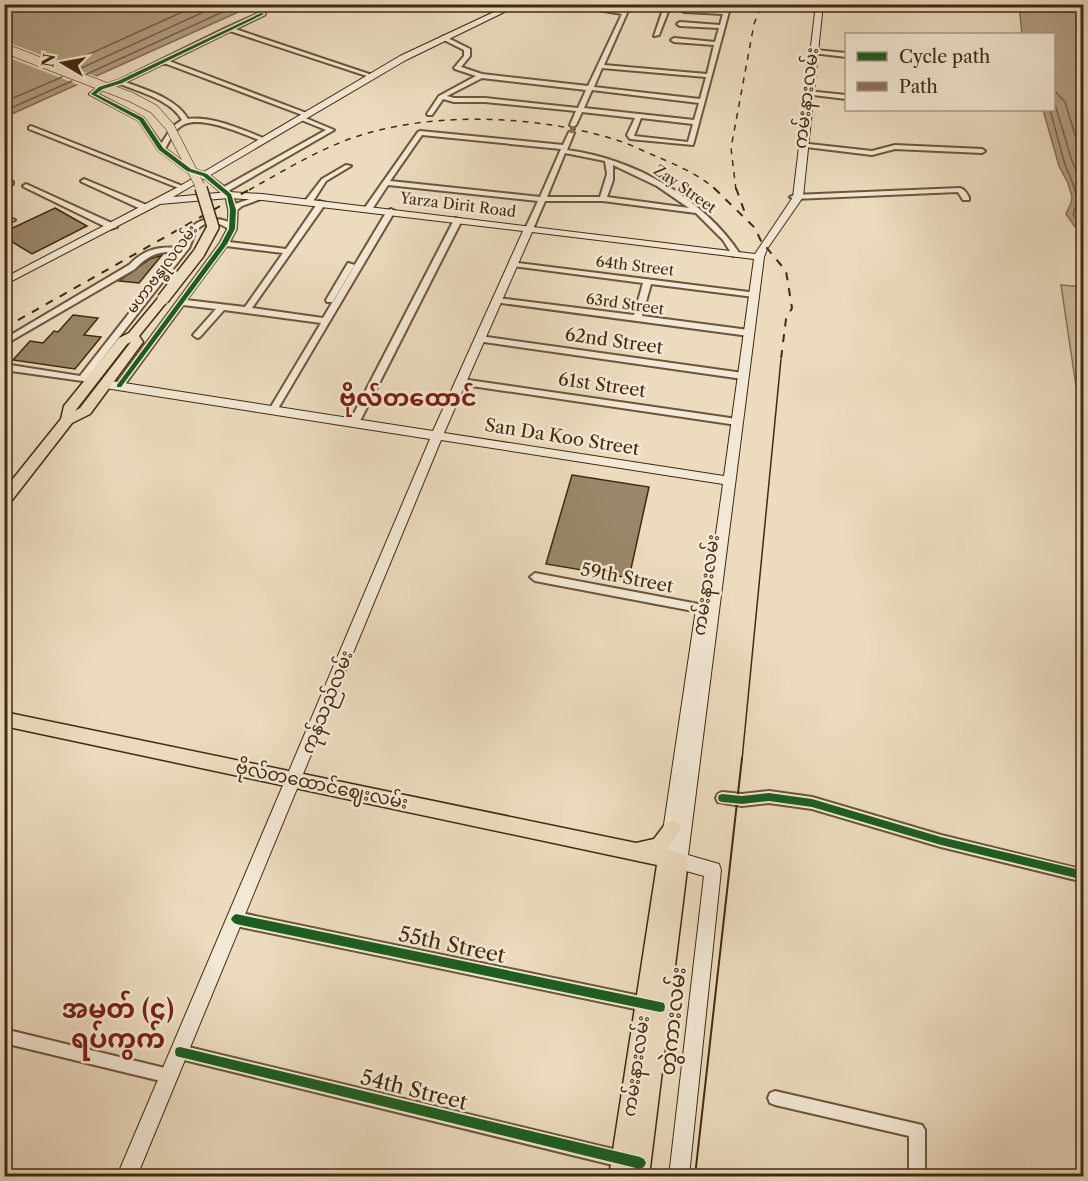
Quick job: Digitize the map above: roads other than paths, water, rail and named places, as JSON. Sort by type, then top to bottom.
[{"type":"main road","points":[[4,282],[113,227],[183,188],[372,76],[444,38],[518,4]]},
{"type":"main road","name":"ကမ်းနားလမ်း","points":[[630,1169],[756,257],[758,245],[796,197],[815,52],[818,5]]},
{"type":"main road","name":"ကမ်းနားလမ်း","points":[[809,94],[818,5]]},
{"type":"main road","name":"မဟာဗန္ဓုလလမ်း","points":[[4,48],[131,97],[151,107],[173,130],[209,207],[213,226],[208,240],[133,336],[123,342],[87,380],[69,409],[67,420]]},
{"type":"main road","name":"Yarza Dirit Road","points":[[159,201],[226,193],[309,201],[756,257]]},
{"type":"main road","name":"ကုန်သည်လမ်း","points":[[127,1176],[437,436],[529,229]]},
{"type":"main road","name":"မဟာဗန္ဓုလလမ်း","points":[[4,500],[67,420],[85,411],[137,342],[133,336]]},
{"type":"main road","name":"San Da Koo Street","points":[[105,384],[725,480]]},
{"type":"main road","name":"ကမ်းနားလမ်း","points":[[653,1005],[660,900],[673,860],[672,829],[708,610]]},
{"type":"main road","name":"ဗိုလ်တထောင်ဈေးလမ်း","points":[[4,719],[673,860]]},
{"type":"main road","points":[[660,900],[657,873],[639,851],[659,846],[672,829]]},
{"type":"main road","name":"တွဲကားလမ်း","points":[[673,860],[713,870],[679,1176]]},
{"type":"street","points":[[563,4],[624,13]]},
{"type":"street","points":[[529,229],[599,66],[629,4]]},
{"type":"street","points":[[656,35],[668,4]]},
{"type":"street","points":[[639,116],[630,135],[632,138],[691,144],[728,4]]},
{"type":"street","points":[[684,10],[726,13]]},
{"type":"street","points":[[119,386],[224,244],[232,229],[233,210],[226,193],[205,175],[189,170],[161,149],[141,119],[93,94],[101,88],[120,82],[262,14]]},
{"type":"street","points":[[680,24],[722,27]]},
{"type":"street","points":[[228,29],[372,76]]},
{"type":"street","points":[[444,38],[466,46],[467,56],[456,67],[481,76],[702,101]]},
{"type":"street","points":[[674,40],[718,44]]},
{"type":"street","points":[[815,52],[845,55]]},
{"type":"street","points":[[164,61],[304,116],[331,130],[226,193]]},
{"type":"street","points":[[599,66],[709,76]]},
{"type":"street","points":[[430,114],[441,97],[481,76]]},
{"type":"street","points":[[120,82],[165,102],[185,116],[186,121]]},
{"type":"street","points":[[809,94],[845,97]]},
{"type":"street","points":[[441,97],[696,122]]},
{"type":"street","points":[[161,149],[174,131],[186,121],[225,126],[264,140]]},
{"type":"street","points":[[31,128],[183,188]]},
{"type":"street","name":"Zay Street","points":[[387,183],[417,136],[425,132],[565,149],[608,160],[646,178],[695,211],[730,242],[736,254]]},
{"type":"street","points":[[802,145],[872,153],[895,147],[982,151]]},
{"type":"street","points":[[603,199],[610,174],[611,166],[608,160]]},
{"type":"street","points":[[309,201],[324,180],[348,166]]},
{"type":"street","points":[[4,179],[10,183],[4,186]]},
{"type":"street","points":[[84,181],[146,208]]},
{"type":"street","points":[[368,209],[387,183],[542,199],[603,199],[695,211]]},
{"type":"street","points":[[26,186],[113,227]]},
{"type":"street","points":[[796,197],[927,192]]},
{"type":"street","points":[[233,210],[239,204],[262,197]]},
{"type":"street","points":[[247,310],[322,203]]},
{"type":"street","points":[[269,410],[387,211]]},
{"type":"street","points":[[354,423],[458,220]]},
{"type":"street","points":[[4,367],[87,380],[183,250],[192,230],[198,225],[219,221],[225,222],[232,229]]},
{"type":"street","points":[[224,244],[287,251]]},
{"type":"street","points":[[4,343],[132,267],[139,259],[157,248],[183,250]]},
{"type":"street","name":"64th Street","points":[[513,264],[751,295]]},
{"type":"street","points":[[637,319],[648,282]]},
{"type":"street","name":"63rd Street","points":[[497,300],[745,333]]},
{"type":"street","points":[[181,302],[322,321]]},
{"type":"street","points":[[197,335],[222,307]]},
{"type":"street","name":"62nd Street","points":[[480,339],[740,375]]},
{"type":"street","name":"61st Street","points":[[461,382],[733,421]]},
{"type":"street","name":"59th Street","points":[[535,577],[708,610]]},
{"type":"street","points":[[722,798],[742,800],[769,797],[801,801],[941,841],[1083,876]]},
{"type":"street","name":"55th Street","points":[[236,918],[653,1005]]},
{"type":"street","points":[[4,1036],[169,1077]]},
{"type":"street","name":"54th Street","points":[[180,1052],[630,1169]]},
{"type":"street","points":[[775,1098],[917,1130],[917,1176]]},
{"type":"water","points":[[5,4],[20,7],[26,4],[254,5],[5,117]]},
{"type":"water","points":[[1019,5],[1083,5],[1083,231],[1075,227],[1066,214],[1072,197],[1059,166],[1043,111],[1055,111],[1055,33],[1022,33]]},
{"type":"tram line","points":[[742,760],[781,359]]},
{"type":"tram line","points":[[695,1176],[742,758]]},
{"type":"railway","points":[[736,190],[731,148],[754,24],[762,4]]},
{"type":"railway","points":[[249,190],[321,151],[368,133],[427,122],[489,119],[552,125],[616,140],[686,170],[716,190]]},
{"type":"railway","points":[[4,328],[252,188]]},
{"type":"railway","points":[[714,188],[755,228],[761,241],[786,271],[792,308],[786,319],[781,359]]},
{"type":"railway","points":[[736,188],[745,213]]},
{"type":"district","name":"ဗိုလ်တထောင်","points":[[408,398]]},
{"type":"district","name":"အမှတ် (၄) ရပ်ကွက်","points":[[118,1024]]}]
